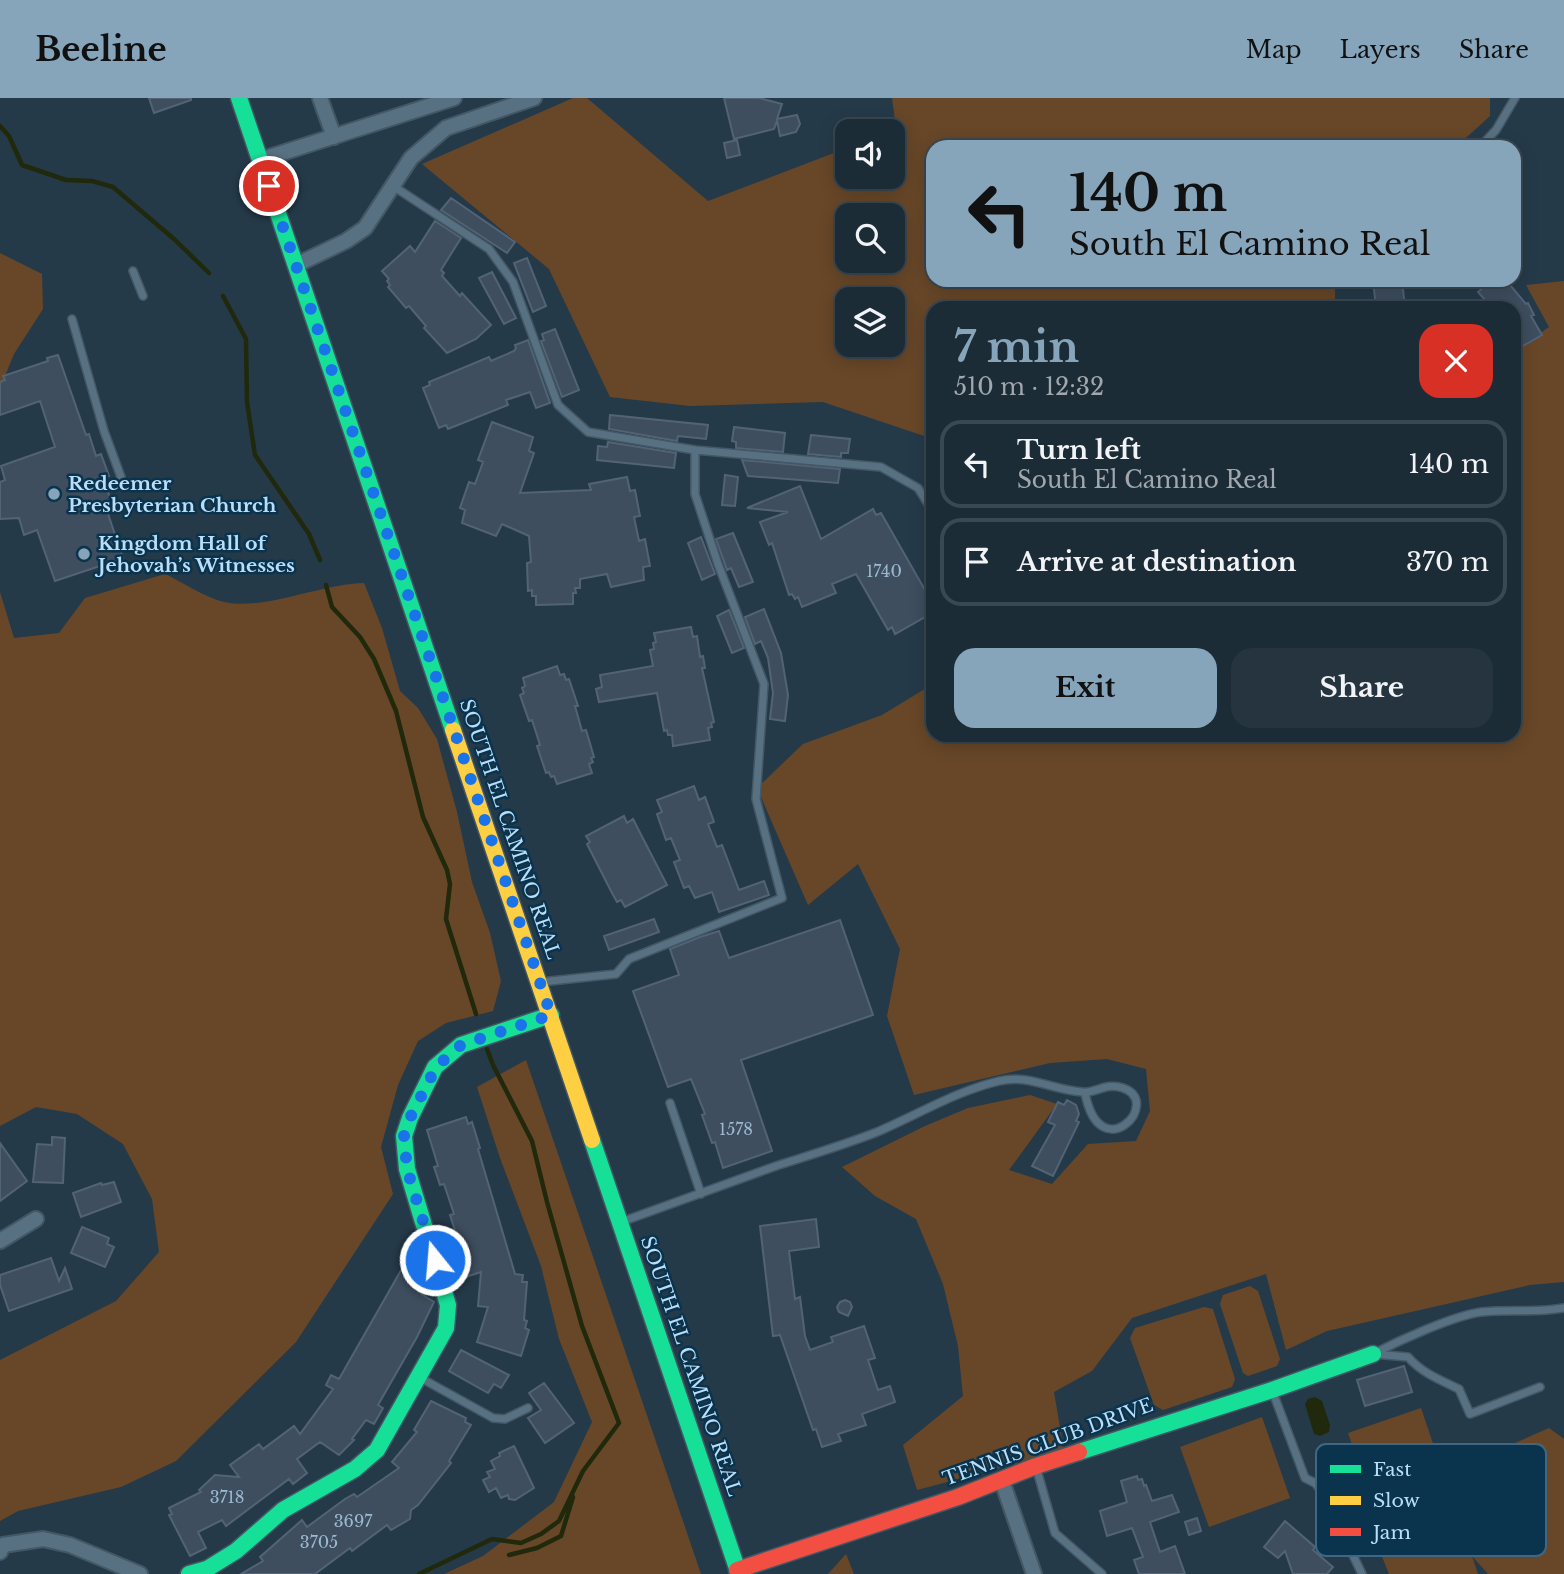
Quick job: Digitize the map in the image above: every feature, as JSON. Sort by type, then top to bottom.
[{"type":"main road","name":"SOUTH EL CAMINO REAL","points":[[239,98],[738,1572]]},
{"type":"main road","points":[[189,1574],[206,1569],[226,1557],[283,1510],[355,1469],[377,1450],[446,1328],[448,1305],[407,1169],[404,1136],[410,1118],[436,1067],[461,1045],[551,1015]]},
{"type":"main road","name":"TENNIS CLUB DRIVE","points":[[738,1572],[1002,1481],[1036,1466],[1272,1390],[1373,1354]]},
{"type":"street","points":[[320,98],[334,137]]},
{"type":"street","points":[[260,160],[454,98]]},
{"type":"street","points":[[296,265],[365,229],[411,158],[446,128],[534,98]]},
{"type":"street","points":[[0,1241],[36,1219]]},
{"type":"street","points":[[1002,1481],[1034,1574]]},
{"type":"street","points":[[0,1552],[3,1545],[43,1539],[70,1545],[140,1574]]},
{"type":"lane","points":[[1487,140],[1496,130],[1515,98]]},
{"type":"lane","points":[[393,186],[489,249],[513,282],[558,405],[589,432],[695,450],[881,467],[918,488],[926,501]]},
{"type":"lane","points":[[134,271],[143,296]]},
{"type":"lane","points":[[72,318],[104,431],[121,477]]},
{"type":"lane","points":[[540,982],[617,974],[629,959],[782,898],[756,799],[764,684],[718,564],[695,494],[695,450]]},
{"type":"lane","points":[[621,1222],[876,1132],[944,1100],[998,1081],[1019,1077],[1085,1093],[1111,1085],[1131,1092],[1136,1101],[1135,1114],[1129,1124],[1105,1129],[1093,1119],[1085,1093]]},
{"type":"lane","points":[[670,1103],[701,1194]]},
{"type":"lane","points":[[1373,1354],[1405,1339],[1479,1313],[1542,1312],[1564,1308]]},
{"type":"lane","points":[[1373,1354],[1408,1357],[1429,1375],[1459,1389],[1470,1414],[1540,1387]]},
{"type":"lane","points":[[418,1377],[493,1418],[505,1419],[528,1408]]},
{"type":"lane","points":[[1272,1390],[1305,1478],[1316,1484]]},
{"type":"lane","points":[[1036,1466],[1055,1533],[1102,1574]]},
{"type":"lane","points":[[1353,1556],[1362,1574]]},
{"type":"shaded area","points":[[573,98],[587,98],[708,201],[835,153],[835,189],[905,189],[905,119],[895,119],[892,98],[1490,98],[1490,116],[1464,140],[926,140],[926,287],[1335,287],[1335,301],[926,301],[926,437],[823,402],[690,406],[610,397],[549,269],[422,164]]},
{"type":"shaded area","points":[[0,253],[42,274],[43,309],[14,354],[0,388]]},
{"type":"shaded area","points":[[1564,281],[1564,1282],[1530,1285],[1327,1331],[1286,1350],[1266,1274],[1132,1318],[1092,1371],[1054,1392],[1064,1451],[917,1490],[903,1445],[963,1396],[958,1346],[943,1284],[916,1219],[875,1196],[842,1167],[968,1108],[1030,1095],[1057,1104],[1009,1170],[1052,1184],[1088,1144],[1136,1141],[1150,1111],[1146,1069],[1107,1059],[1050,1063],[914,1095],[887,1016],[900,949],[858,864],[808,905],[757,788],[803,744],[882,715],[926,688],[926,742],[1521,742],[1521,347],[1549,327],[1526,285]]},
{"type":"shaded area","points":[[165,574],[210,597],[239,604],[364,583],[382,628],[400,691],[418,708],[437,739],[472,882],[490,933],[501,981],[493,1011],[446,1023],[418,1041],[398,1085],[381,1147],[393,1194],[296,1342],[176,1461],[121,1487],[18,1511],[0,1521],[0,1360],[116,1301],[159,1252],[152,1199],[123,1144],[77,1114],[36,1107],[0,1126],[0,592],[14,638],[59,633],[85,598]]},
{"type":"shaded area","points":[[526,1060],[701,1574],[444,1574],[483,1556],[554,1502],[592,1422],[559,1339],[541,1266],[500,1158],[477,1087]]},
{"type":"shaded area","points":[[1250,1286],[1258,1291],[1280,1359],[1277,1366],[1248,1376],[1243,1373],[1220,1304],[1223,1295]]},
{"type":"shaded area","points":[[1204,1307],[1213,1309],[1235,1379],[1232,1387],[1163,1410],[1154,1405],[1130,1338],[1135,1328]]},
{"type":"shaded area","points":[[1315,1397],[1322,1401],[1330,1425],[1329,1432],[1320,1436],[1314,1434],[1305,1404],[1308,1399]]},
{"type":"shaded area","points":[[1421,1408],[1433,1444],[1352,1444],[1348,1433]]},
{"type":"shaded area","points":[[1262,1417],[1290,1498],[1209,1527],[1180,1447]]},
{"type":"shaded area","points":[[1549,1428],[1564,1439],[1564,1574],[1488,1574],[1472,1556],[1546,1556],[1546,1444],[1513,1444]]},
{"type":"shaded area","points":[[846,1554],[854,1574],[828,1574]]},
{"type":"shaded area","points":[[1382,1556],[1472,1556],[1478,1574],[1389,1574]]},
{"type":"building","points":[[149,98],[191,98],[191,100],[154,113]]},
{"type":"building","points":[[724,98],[759,98],[782,104],[777,119],[797,115],[800,124],[796,132],[780,136],[777,121],[774,129],[734,139]]},
{"type":"building","points":[[737,140],[740,155],[727,158],[724,143]]},
{"type":"building","points":[[451,198],[515,242],[507,253],[441,210]]},
{"type":"building","points":[[435,221],[461,238],[441,270],[444,273],[442,276],[460,296],[462,293],[491,325],[476,339],[447,353],[424,328],[426,326],[409,306],[406,308],[388,287],[389,279],[382,271],[410,246],[415,252]]},
{"type":"building","points":[[527,258],[546,306],[533,312],[514,263]]},
{"type":"building","points":[[492,272],[516,318],[504,324],[479,278]]},
{"type":"building","points":[[1374,287],[1403,287],[1404,301],[1375,301]]},
{"type":"building","points":[[1484,287],[1512,287],[1526,304],[1528,303],[1534,315],[1531,316],[1542,335],[1521,347],[1521,301],[1486,301],[1478,292]]},
{"type":"building","points":[[555,329],[579,390],[562,397],[541,341],[544,340],[542,334]]},
{"type":"building","points":[[528,340],[550,403],[536,408],[530,392],[506,400],[508,405],[448,429],[446,425],[439,428],[423,388],[430,385],[429,382],[489,357],[491,361],[514,351],[515,345]]},
{"type":"building","points":[[58,355],[86,435],[89,434],[96,456],[101,454],[109,476],[103,478],[113,506],[106,508],[123,558],[114,561],[116,566],[105,569],[103,565],[55,581],[37,530],[24,535],[19,518],[0,519],[0,482],[5,480],[1,466],[55,447],[40,401],[0,415],[0,382],[5,380],[3,376]]},
{"type":"building","points":[[610,415],[708,425],[706,439],[678,436],[677,441],[609,429]]},
{"type":"building","points":[[492,422],[533,437],[529,451],[534,453],[520,493],[591,490],[589,484],[627,477],[630,491],[635,490],[640,516],[634,517],[639,541],[645,539],[650,566],[643,567],[644,580],[611,587],[607,574],[580,579],[580,588],[575,588],[576,593],[573,593],[573,604],[536,605],[536,596],[532,596],[532,590],[528,591],[527,563],[531,562],[529,536],[502,524],[496,536],[462,523],[465,510],[460,508],[469,482],[475,484],[483,462],[478,460]]},
{"type":"building","points":[[734,427],[785,433],[783,452],[736,448],[736,442],[732,441]]},
{"type":"building","points":[[811,435],[850,439],[848,453],[841,453],[841,457],[808,454]]},
{"type":"building","points":[[608,442],[676,453],[674,468],[597,460],[598,446],[607,447]]},
{"type":"building","points":[[742,460],[840,469],[838,483],[748,476]]},
{"type":"building","points":[[725,475],[738,477],[735,506],[722,505]]},
{"type":"building","points":[[800,486],[821,539],[873,509],[876,515],[881,513],[926,592],[926,616],[895,634],[892,627],[888,630],[856,574],[832,584],[836,593],[802,607],[798,597],[795,599],[792,594],[789,595],[772,543],[769,545],[760,522],[788,512],[747,508]]},
{"type":"building","points":[[733,533],[753,582],[739,587],[731,568],[727,570],[716,539]]},
{"type":"building","points":[[701,537],[715,574],[702,580],[688,543]]},
{"type":"building","points":[[764,609],[781,653],[788,695],[785,721],[770,719],[773,693],[768,658],[761,641],[755,644],[745,617]]},
{"type":"building","points":[[729,610],[744,648],[732,653],[717,616]]},
{"type":"building","points":[[691,627],[693,637],[697,636],[700,657],[703,656],[705,668],[702,668],[714,722],[711,723],[712,727],[708,728],[710,740],[673,746],[672,735],[668,735],[667,730],[664,731],[657,693],[599,702],[596,689],[602,687],[600,675],[653,666],[650,650],[654,649],[653,643],[656,642],[654,633]]},
{"type":"building","points":[[557,666],[560,675],[564,674],[566,680],[569,679],[578,706],[575,706],[582,731],[586,730],[594,757],[589,764],[592,773],[557,784],[554,776],[546,773],[532,720],[529,721],[520,695],[524,693],[523,678]]},
{"type":"building","points":[[694,786],[699,800],[705,797],[714,822],[708,824],[717,847],[722,845],[739,890],[764,881],[769,895],[719,912],[712,892],[695,898],[689,886],[684,888],[674,862],[680,860],[671,838],[666,840],[657,814],[662,812],[657,800]]},
{"type":"building","points":[[624,816],[627,823],[633,819],[667,885],[625,907],[621,900],[617,902],[612,893],[587,844],[590,842],[586,836]]},
{"type":"building","points":[[654,919],[659,932],[609,950],[604,936]]},
{"type":"building","points":[[840,920],[873,1015],[741,1060],[772,1151],[723,1168],[691,1079],[668,1087],[633,991],[679,975],[670,949],[700,937],[719,931],[729,958]]},
{"type":"building","points":[[1067,1100],[1076,1105],[1079,1114],[1076,1121],[1079,1122],[1053,1176],[1032,1166],[1055,1125],[1048,1122],[1058,1102],[1064,1105]]},
{"type":"building","points":[[466,1117],[468,1124],[472,1122],[515,1274],[523,1275],[522,1282],[527,1282],[524,1320],[527,1321],[525,1328],[529,1330],[521,1356],[477,1342],[488,1307],[478,1306],[481,1272],[466,1277],[461,1259],[464,1258],[450,1215],[454,1214],[444,1184],[440,1185],[434,1167],[438,1166],[427,1130]]},
{"type":"building","points":[[52,1137],[65,1138],[63,1183],[33,1182],[37,1144],[52,1145]]},
{"type":"building","points":[[0,1143],[27,1181],[0,1201]]},
{"type":"building","points":[[114,1182],[121,1202],[81,1217],[73,1193],[101,1183]]},
{"type":"building","points":[[816,1219],[819,1247],[789,1251],[795,1299],[800,1297],[805,1336],[810,1350],[833,1342],[831,1337],[864,1326],[875,1358],[868,1360],[878,1390],[890,1386],[895,1402],[862,1414],[866,1425],[838,1434],[841,1441],[822,1447],[816,1429],[813,1430],[780,1335],[773,1336],[760,1226]]},
{"type":"building","points":[[82,1227],[109,1238],[107,1244],[114,1247],[105,1267],[71,1253]]},
{"type":"building","points":[[51,1258],[59,1281],[65,1268],[72,1289],[9,1311],[0,1285],[0,1275]]},
{"type":"building","points":[[404,1265],[427,1278],[428,1282],[421,1294],[434,1302],[378,1405],[383,1408],[374,1424],[366,1420],[352,1439],[354,1440],[339,1455],[320,1442],[297,1459],[307,1473],[293,1484],[289,1479],[226,1526],[222,1520],[198,1532],[206,1548],[190,1556],[169,1515],[172,1514],[169,1508],[201,1492],[199,1490],[215,1475],[239,1477],[230,1465],[259,1444],[263,1449],[294,1426],[300,1434],[333,1389],[326,1385],[331,1375],[339,1379]]},
{"type":"building","points":[[845,1300],[850,1302],[852,1307],[848,1316],[839,1312],[837,1307]]},
{"type":"building","points":[[461,1350],[509,1375],[501,1388],[494,1384],[488,1393],[449,1371]]},
{"type":"building","points":[[1404,1366],[1412,1392],[1365,1406],[1357,1380]]},
{"type":"building","points":[[544,1383],[574,1423],[545,1443],[528,1418],[541,1410],[529,1393]]},
{"type":"building","points":[[431,1401],[466,1418],[465,1422],[471,1425],[449,1461],[451,1463],[411,1510],[410,1519],[391,1530],[387,1525],[315,1574],[241,1574],[263,1561],[260,1557],[302,1520],[307,1527],[345,1499],[354,1494],[357,1497],[399,1468],[392,1462],[417,1432],[414,1430]]},
{"type":"building","points":[[514,1446],[534,1488],[515,1500],[509,1499],[508,1495],[501,1498],[496,1488],[489,1492],[483,1480],[490,1477],[487,1472],[495,1469],[491,1461],[500,1456],[499,1453]]},
{"type":"building","points":[[1137,1476],[1138,1480],[1142,1479],[1144,1486],[1146,1485],[1152,1501],[1172,1495],[1179,1512],[1150,1522],[1160,1552],[1175,1546],[1185,1574],[1139,1574],[1134,1560],[1143,1557],[1132,1528],[1107,1536],[1100,1511],[1127,1502],[1121,1481]]},
{"type":"building","points":[[1197,1518],[1201,1531],[1189,1535],[1185,1522]]},
{"type":"building","points":[[1285,1521],[1315,1547],[1313,1550],[1316,1556],[1320,1556],[1333,1567],[1327,1574],[1293,1574],[1285,1551],[1278,1558],[1264,1547]]},
{"type":"waterway","points":[[0,126],[9,136],[22,165],[66,180],[92,181],[113,187],[209,273]]},
{"type":"waterway","points":[[223,296],[246,339],[247,402],[255,455],[309,534],[320,560]]},
{"type":"waterway","points":[[326,585],[332,607],[360,637],[374,659],[396,711],[423,817],[447,870],[450,884],[446,919],[476,1014]]},
{"type":"waterway","points":[[419,1574],[492,1539],[521,1543],[541,1534],[559,1521],[583,1471],[619,1423],[582,1326],[532,1141],[487,1049]]},
{"type":"waterway","points":[[509,1555],[537,1548],[561,1536],[573,1497]]},
{"type":"traffic: fast","points":[[239,98],[453,730]]},
{"type":"traffic: fast","points":[[189,1574],[207,1569],[236,1551],[283,1510],[355,1469],[377,1450],[446,1328],[448,1305],[407,1169],[404,1136],[410,1118],[435,1067],[461,1045],[551,1015]]},
{"type":"traffic: fast","points":[[592,1140],[739,1574]]},
{"type":"traffic: fast","points":[[1079,1452],[1272,1390],[1373,1354]]},
{"type":"traffic: slow","points":[[453,730],[592,1140]]},
{"type":"traffic: jam","points":[[737,1570],[958,1497],[1079,1452]]},
{"type":"place","name":"Redeemer Presbyterian Church","points":[[54,494]]},
{"type":"place","name":"Kingdom Hall of Jehovah’s Witnesses","points":[[84,554]]},
{"type":"route","points":[[269,186],[551,1015],[461,1045],[436,1067],[410,1118],[404,1136],[407,1169],[435,1260]]}]
